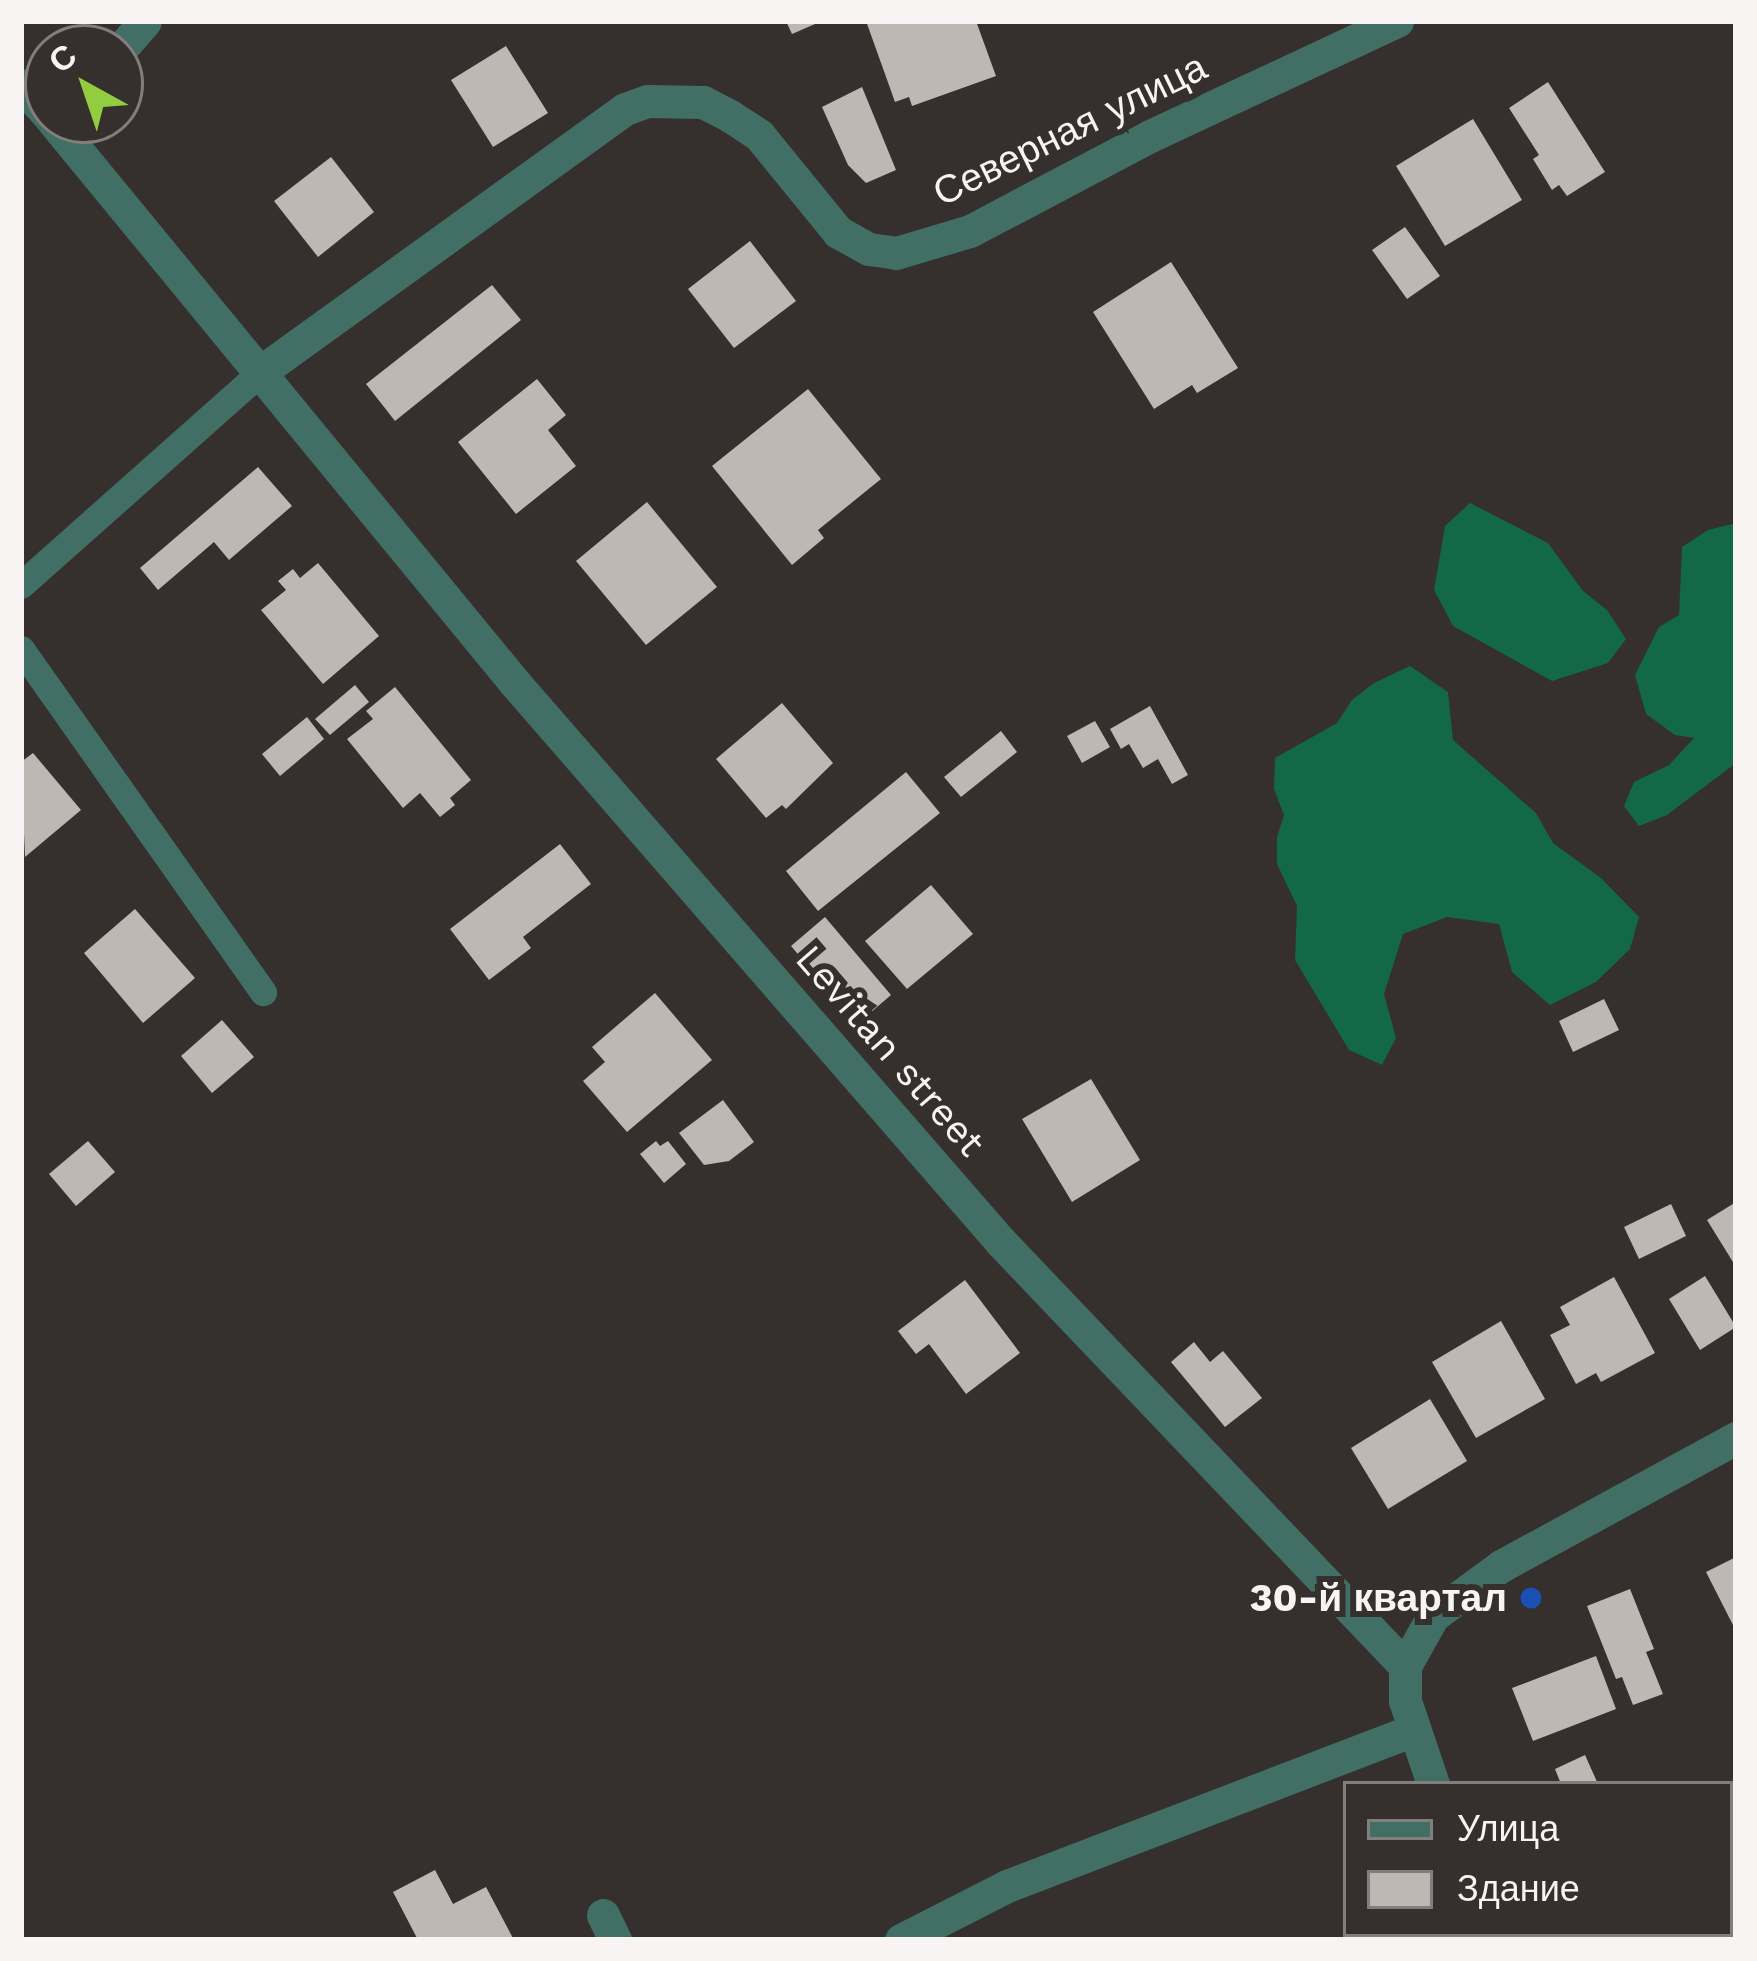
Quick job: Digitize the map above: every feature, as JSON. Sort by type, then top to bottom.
[{"type":"street","name":"Северная улица","points":[[263,370],[626,109],[647,101],[703,102],[730,116],[758,135],[838,232],[868,250],[896,253],[970,231],[1148,137],[1397,21]]},
{"type":"street","name":"Levitan street","points":[[75,144],[515,682],[1000,1241],[1405,1666]]},
{"type":"street","points":[[1432,1781],[1411,1732],[1405,1666],[1417,1637],[1451,1598],[1736,1438]]},
{"type":"street","points":[[901,1940],[1007,1886],[1290,1773],[1411,1732]]},
{"type":"lane","points":[[21,585],[263,370]]},
{"type":"lane","points":[[21,649],[263,992]]},
{"type":"green space","points":[[1470,503],[1548,543],[1583,591],[1607,610],[1626,639],[1608,663],[1552,681],[1453,626],[1434,590],[1445,526]]},
{"type":"green space","points":[[1736,523],[1736,763],[1667,815],[1639,826],[1624,806],[1634,782],[1669,765],[1694,738],[1675,735],[1646,714],[1635,675],[1659,627],[1679,615],[1682,547],[1708,530]]},
{"type":"green space","points":[[1410,666],[1448,692],[1453,740],[1536,813],[1553,843],[1601,878],[1639,917],[1630,949],[1596,982],[1550,1005],[1512,972],[1499,924],[1447,917],[1403,934],[1384,994],[1396,1038],[1382,1065],[1349,1050],[1295,960],[1297,906],[1277,864],[1277,837],[1284,815],[1274,789],[1275,758],[1337,723],[1352,700],[1374,683]]},
{"type":"building","points":[[786,21],[822,21],[792,34]]},
{"type":"building","points":[[866,21],[976,21],[996,76],[912,106],[909,97],[895,102]]},
{"type":"building","points":[[506,46],[548,113],[493,147],[451,80]]},
{"type":"building","points":[[1548,82],[1605,172],[1567,196],[1559,185],[1552,190],[1533,159],[1539,155],[1509,108]]},
{"type":"building","points":[[862,87],[896,170],[866,183],[848,165],[822,107]]},
{"type":"building","points":[[1473,119],[1522,200],[1445,246],[1396,166]]},
{"type":"building","points":[[331,157],[374,212],[318,257],[274,201]]},
{"type":"building","points":[[1405,227],[1440,276],[1407,299],[1372,250]]},
{"type":"building","points":[[750,241],[796,301],[734,348],[688,289]]},
{"type":"building","points":[[1171,262],[1238,368],[1197,393],[1192,385],[1154,409],[1093,312]]},
{"type":"building","points":[[492,285],[521,320],[395,421],[366,384]]},
{"type":"building","points":[[537,379],[566,415],[548,430],[576,466],[516,514],[458,442]]},
{"type":"building","points":[[808,389],[881,479],[818,530],[824,538],[792,565],[712,466]]},
{"type":"building","points":[[258,467],[292,506],[229,560],[214,542],[158,590],[140,568]]},
{"type":"building","points":[[647,502],[717,587],[646,645],[576,561]]},
{"type":"building","points":[[318,563],[379,636],[323,684],[261,610],[286,590],[278,581],[293,569],[300,578]]},
{"type":"building","points":[[355,685],[369,702],[330,735],[315,719]]},
{"type":"building","points":[[395,687],[471,780],[450,798],[455,805],[440,817],[420,793],[403,808],[347,739],[373,719],[366,711]]},
{"type":"building","points":[[782,703],[833,763],[786,809],[782,805],[766,818],[716,759]]},
{"type":"building","points":[[1150,706],[1188,775],[1172,784],[1158,759],[1143,768],[1129,744],[1121,749],[1110,729]]},
{"type":"building","points":[[307,717],[324,739],[280,776],[262,754]]},
{"type":"building","points":[[1095,721],[1110,747],[1082,763],[1067,736]]},
{"type":"building","points":[[1001,731],[1017,752],[961,797],[944,777]]},
{"type":"building","points":[[33,753],[81,810],[25,857],[21,762]]},
{"type":"building","points":[[906,772],[940,813],[818,911],[786,871]]},
{"type":"building","points":[[560,844],[591,884],[523,937],[531,948],[489,980],[450,929]]},
{"type":"building","points":[[931,885],[973,934],[907,989],[865,941]]},
{"type":"building","points":[[135,909],[195,978],[143,1023],[84,953]]},
{"type":"building","points":[[825,917],[891,995],[870,1013],[864,1006],[851,1017],[791,946]]},
{"type":"building","points":[[655,993],[712,1060],[627,1132],[583,1081],[605,1062],[592,1047]]},
{"type":"building","points":[[1604,999],[1619,1030],[1573,1052],[1559,1021]]},
{"type":"building","points":[[222,1020],[254,1057],[212,1093],[181,1056]]},
{"type":"building","points":[[1091,1079],[1140,1160],[1072,1202],[1022,1119]]},
{"type":"building","points":[[723,1100],[754,1142],[729,1161],[704,1165],[679,1133]]},
{"type":"building","points":[[88,1141],[115,1172],[76,1206],[49,1174]]},
{"type":"building","points":[[656,1141],[660,1146],[668,1141],[686,1164],[664,1183],[640,1154]]},
{"type":"building","points":[[1736,1202],[1736,1267],[1707,1220]]},
{"type":"building","points":[[1671,1204],[1686,1236],[1639,1259],[1624,1227]]},
{"type":"building","points":[[1705,1276],[1736,1327],[1700,1350],[1669,1299]]},
{"type":"building","points":[[1614,1277],[1655,1353],[1601,1382],[1596,1373],[1576,1384],[1550,1335],[1570,1325],[1560,1307]]},
{"type":"building","points":[[965,1280],[1020,1353],[966,1394],[929,1344],[916,1354],[898,1331]]},
{"type":"building","points":[[1501,1321],[1545,1399],[1476,1438],[1432,1362]]},
{"type":"building","points":[[1194,1342],[1210,1362],[1223,1351],[1262,1398],[1225,1427],[1171,1362]]},
{"type":"building","points":[[1430,1399],[1467,1461],[1388,1509],[1351,1448]]},
{"type":"building","points":[[1736,1557],[1736,1631],[1706,1572]]},
{"type":"building","points":[[1630,1589],[1654,1649],[1646,1652],[1663,1694],[1633,1705],[1622,1677],[1616,1679],[1587,1606]]},
{"type":"building","points":[[1596,1656],[1616,1709],[1533,1741],[1512,1688]]},
{"type":"building","points":[[1585,1755],[1597,1781],[1560,1781],[1555,1769]]},
{"type":"building","points":[[435,1870],[453,1904],[486,1887],[514,1940],[418,1940],[393,1892]]},
{"type":"building","points":[[1614,1937],[1686,1937],[1681,1940]]},
{"type":"place","name":"30-й квартал","points":[[1531,1598]]}]
